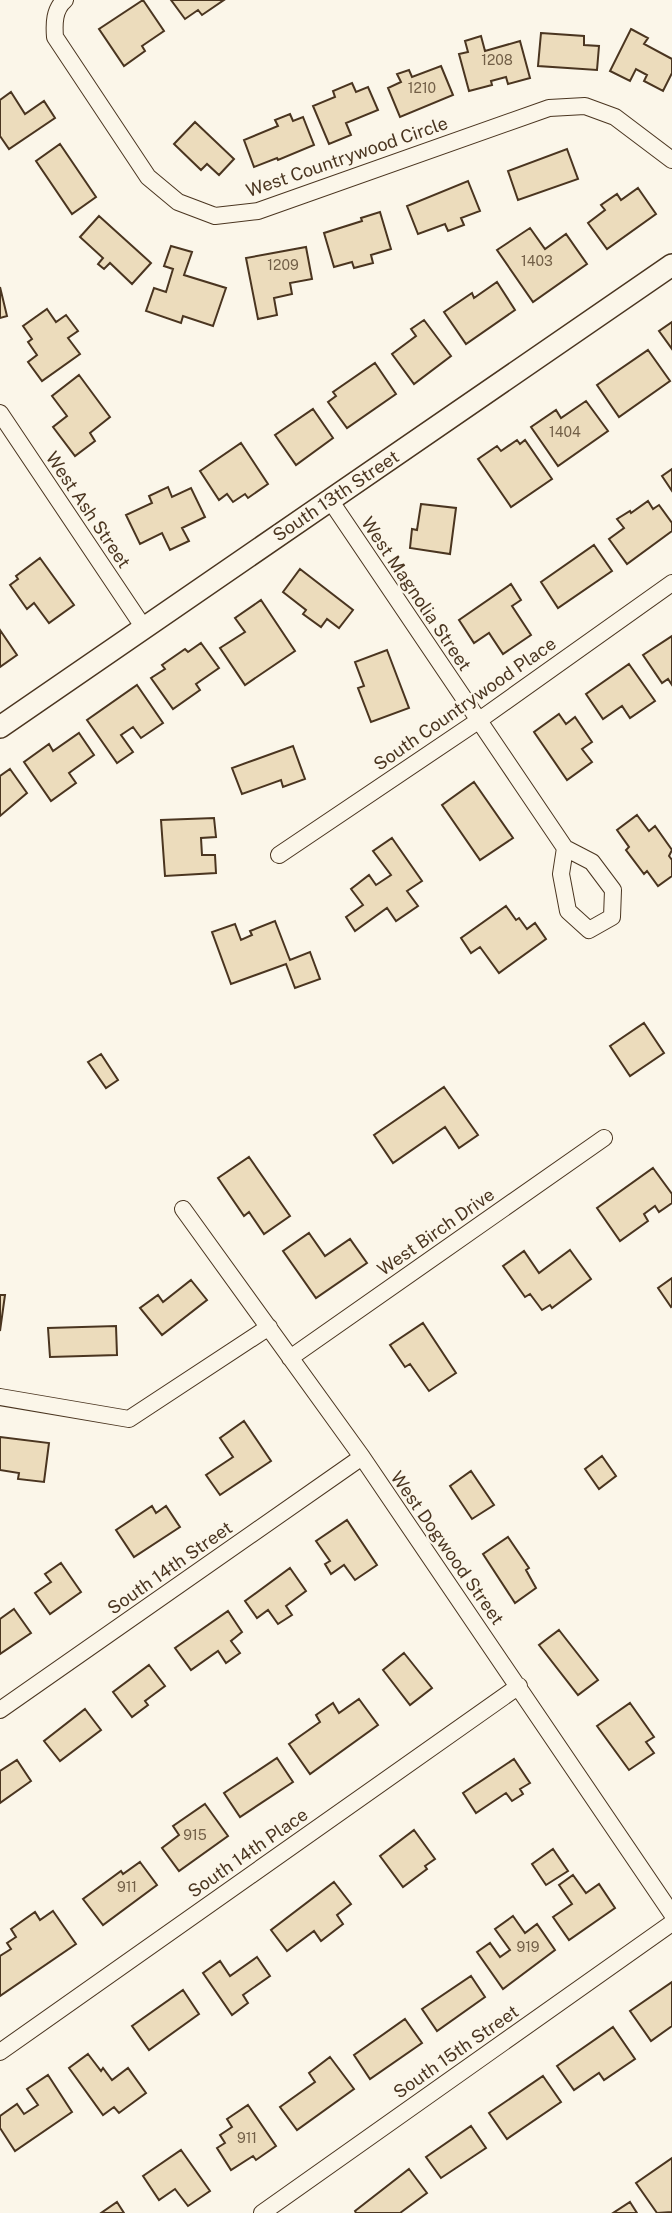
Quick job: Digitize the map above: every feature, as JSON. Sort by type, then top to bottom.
[{"type":"street","name":"West Countrywood Circle","points":[[65,0],[54,20],[55,37],[148,177],[178,202],[215,216],[258,211],[549,108],[585,106],[615,117],[672,160]]},
{"type":"street","name":"South 13th Street","points":[[0,727],[672,265]]},
{"type":"street","name":"West Ash Street","points":[[0,413],[144,628]]},
{"type":"street","name":"West Magnolia Street","points":[[330,500],[565,848],[592,862],[613,890],[612,918],[589,930],[568,911],[561,874],[565,848]]},
{"type":"street","name":"South Countrywood Place","points":[[279,855],[478,721],[672,583]]},
{"type":"street","name":"West Birch Drive","points":[[290,1358],[604,1138]]},
{"type":"street","name":"West Dogwood Street","points":[[183,1209],[362,1457],[672,1914]]},
{"type":"street","points":[[0,1397],[129,1419],[269,1327]]},
{"type":"street","name":"South 14th Street","points":[[0,1710],[362,1457]]},
{"type":"street","name":"South 14th Place","points":[[0,2052],[519,1686]]},
{"type":"street","name":"South 15th Street","points":[[262,2213],[672,1923]]},
{"type":"building","points":[[143,0],[164,31],[142,46],[145,51],[124,66],[99,29]]},
{"type":"building","points":[[171,0],[224,0],[202,15],[198,10],[185,19]]},
{"type":"building","points":[[631,29],[648,38],[644,44],[672,59],[672,73],[663,91],[644,81],[647,75],[636,69],[630,81],[610,71]]},
{"type":"building","points":[[541,33],[584,36],[584,45],[599,46],[597,70],[538,66]]},
{"type":"building","points":[[481,36],[485,51],[520,41],[530,78],[508,84],[506,77],[491,81],[492,85],[469,91],[459,54],[468,52],[465,41]]},
{"type":"building","points":[[441,66],[453,95],[400,117],[388,88],[401,82],[397,74],[409,70],[412,77]]},
{"type":"building","points":[[352,83],[356,92],[368,87],[378,110],[346,123],[351,135],[329,144],[313,106],[335,97],[333,91]]},
{"type":"building","points":[[11,92],[25,114],[44,101],[55,118],[9,149],[0,136],[0,100]]},
{"type":"building","points":[[290,114],[293,121],[303,117],[314,145],[254,167],[244,140],[278,126],[275,120]]},
{"type":"building","points":[[195,122],[234,159],[219,175],[207,164],[201,170],[174,144]]},
{"type":"building","points":[[60,144],[96,197],[72,214],[36,161]]},
{"type":"building","points":[[567,149],[578,179],[518,200],[508,171]]},
{"type":"building","points":[[468,181],[480,211],[461,218],[464,225],[448,231],[445,224],[418,234],[407,206]]},
{"type":"building","points":[[638,188],[656,214],[607,249],[588,223],[605,210],[601,205],[617,194],[621,200]]},
{"type":"building","points":[[380,212],[391,249],[371,255],[373,263],[354,268],[352,262],[334,267],[324,233],[362,221],[361,218]]},
{"type":"building","points":[[99,216],[151,263],[132,284],[110,263],[104,269],[98,264],[103,258],[80,237]]},
{"type":"building","points":[[530,228],[545,249],[566,234],[587,264],[533,302],[497,250]]},
{"type":"building","points":[[171,246],[192,252],[184,275],[226,288],[213,326],[183,316],[181,323],[146,311],[154,288],[166,292],[173,269],[164,266]]},
{"type":"building","points":[[306,247],[312,279],[290,283],[292,294],[274,298],[277,315],[258,319],[246,258]]},
{"type":"building","points":[[497,282],[515,310],[466,344],[444,312],[472,293],[474,298]]},
{"type":"building","points":[[0,287],[7,316],[0,318]]},
{"type":"building","points":[[47,309],[56,322],[66,315],[78,331],[68,338],[80,354],[42,381],[28,362],[37,355],[28,342],[32,339],[23,326]]},
{"type":"building","points":[[424,320],[451,356],[414,384],[392,354],[416,336],[411,329]]},
{"type":"building","points":[[672,322],[672,349],[659,331]]},
{"type":"building","points":[[648,350],[670,381],[619,417],[597,385]]},
{"type":"building","points":[[375,363],[396,394],[347,428],[328,402],[336,396],[333,392]]},
{"type":"building","points":[[79,375],[110,417],[90,433],[95,441],[75,456],[53,427],[67,416],[52,396]]},
{"type":"building","points":[[586,401],[608,431],[558,466],[531,427],[556,410],[561,418]]},
{"type":"building","points":[[313,409],[333,438],[296,465],[275,435]]},
{"type":"building","points":[[517,440],[520,444],[525,440],[552,479],[511,507],[478,459],[497,446],[501,451]]},
{"type":"building","points":[[241,443],[268,484],[248,498],[245,494],[233,502],[227,494],[219,500],[200,471]]},
{"type":"building","points":[[672,469],[672,491],[662,476]]},
{"type":"building","points":[[168,487],[172,497],[191,488],[205,517],[182,528],[189,541],[170,550],[162,533],[140,544],[126,515],[152,503],[149,496]]},
{"type":"building","points":[[648,501],[653,509],[659,505],[672,523],[672,531],[627,564],[609,539],[624,528],[617,519]]},
{"type":"building","points":[[421,504],[456,508],[450,554],[410,548],[412,529],[417,530]]},
{"type":"building","points":[[594,545],[612,571],[558,608],[541,582]]},
{"type":"building","points":[[40,558],[74,605],[49,623],[34,603],[27,609],[10,585],[18,579],[16,576]]},
{"type":"building","points":[[300,569],[353,610],[339,628],[327,619],[321,627],[303,614],[306,610],[283,592]]},
{"type":"building","points":[[511,584],[521,600],[512,606],[531,635],[503,654],[489,633],[474,643],[459,620]]},
{"type":"building","points":[[261,600],[295,651],[245,685],[220,648],[245,632],[235,618]]},
{"type":"building","points":[[0,630],[17,655],[0,667]]},
{"type":"building","points":[[672,636],[672,685],[668,679],[662,683],[643,655]]},
{"type":"building","points":[[201,643],[219,668],[196,684],[200,690],[173,709],[151,678],[165,669],[162,665],[185,649],[188,652]]},
{"type":"building","points":[[387,650],[409,708],[371,722],[358,688],[364,686],[355,662]]},
{"type":"building","points":[[629,664],[655,701],[630,718],[622,706],[603,719],[586,694]]},
{"type":"building","points":[[137,685],[163,723],[141,738],[133,727],[121,735],[133,752],[117,763],[87,720]]},
{"type":"building","points":[[559,714],[566,724],[575,717],[592,742],[582,749],[592,762],[567,780],[534,732]]},
{"type":"building","points":[[79,733],[94,755],[69,773],[76,783],[51,801],[24,762],[49,744],[53,751]]},
{"type":"building","points":[[293,746],[305,779],[283,787],[281,780],[242,794],[232,768]]},
{"type":"building","points":[[10,769],[27,793],[0,816],[0,776]]},
{"type":"building","points":[[474,782],[513,838],[480,860],[442,805]]},
{"type":"building","points":[[637,815],[649,831],[655,826],[672,850],[669,856],[672,860],[672,876],[658,886],[647,871],[644,874],[626,850],[629,847],[617,830]]},
{"type":"building","points":[[214,818],[216,837],[201,838],[202,855],[215,855],[216,873],[165,876],[161,820]]},
{"type":"building","points":[[392,838],[422,881],[407,891],[418,906],[396,921],[387,908],[355,931],[346,917],[363,905],[351,889],[369,875],[376,885],[391,875],[373,851]]},
{"type":"building","points":[[506,906],[527,929],[535,923],[546,939],[499,973],[480,947],[471,953],[461,938]]},
{"type":"building","points":[[275,921],[290,960],[310,952],[320,979],[295,988],[286,964],[231,984],[212,932],[235,924],[241,940],[252,935],[250,931]]},
{"type":"building","points":[[644,1023],[664,1053],[630,1076],[610,1046]]},
{"type":"building","points":[[101,1054],[118,1080],[106,1088],[88,1062]]},
{"type":"building","points":[[444,1087],[478,1135],[459,1148],[445,1127],[393,1163],[374,1135]]},
{"type":"building","points":[[249,1157],[290,1216],[264,1234],[249,1212],[244,1216],[218,1178]]},
{"type":"building","points":[[653,1168],[672,1194],[672,1203],[659,1212],[655,1206],[644,1214],[648,1221],[620,1241],[597,1208]]},
{"type":"building","points":[[309,1233],[325,1256],[350,1239],[367,1263],[316,1298],[283,1251]]},
{"type":"building","points":[[570,1250],[591,1279],[552,1308],[550,1305],[542,1310],[530,1294],[525,1297],[503,1266],[524,1251],[539,1273]]},
{"type":"building","points":[[672,1278],[672,1306],[671,1307],[658,1288]]},
{"type":"building","points":[[191,1280],[207,1300],[162,1335],[140,1308],[158,1295],[163,1302]]},
{"type":"building","points":[[0,1295],[5,1295],[0,1331]]},
{"type":"building","points":[[423,1323],[456,1373],[429,1391],[410,1364],[405,1367],[390,1345]]},
{"type":"building","points":[[116,1326],[117,1355],[50,1357],[48,1328]]},
{"type":"building","points":[[244,1421],[271,1461],[220,1495],[206,1475],[233,1457],[220,1438]]},
{"type":"building","points":[[0,1437],[49,1443],[44,1482],[18,1479],[19,1473],[0,1470]]},
{"type":"building","points":[[602,1456],[616,1476],[599,1489],[585,1469]]},
{"type":"building","points":[[471,1471],[494,1505],[472,1519],[450,1486]]},
{"type":"building","points":[[152,1506],[156,1513],[166,1506],[180,1527],[134,1557],[116,1530]]},
{"type":"building","points":[[347,1520],[377,1565],[355,1580],[344,1565],[331,1574],[325,1564],[330,1561],[316,1541]]},
{"type":"building","points":[[508,1537],[529,1568],[526,1570],[536,1588],[515,1603],[483,1554]]},
{"type":"building","points":[[61,1563],[81,1592],[50,1614],[35,1593],[51,1582],[45,1574]]},
{"type":"building","points":[[290,1568],[306,1591],[286,1606],[292,1615],[278,1624],[268,1610],[257,1618],[245,1601]]},
{"type":"building","points":[[14,1609],[31,1633],[0,1654],[0,1619]]},
{"type":"building","points":[[228,1611],[242,1632],[231,1641],[240,1653],[226,1663],[218,1651],[191,1670],[175,1648]]},
{"type":"building","points":[[559,1630],[598,1680],[578,1695],[539,1645]]},
{"type":"building","points":[[404,1653],[432,1688],[410,1705],[383,1670]]},
{"type":"building","points":[[149,1665],[165,1686],[145,1701],[148,1705],[132,1717],[113,1692]]},
{"type":"building","points":[[359,1699],[378,1725],[310,1774],[289,1744],[320,1722],[316,1715],[333,1703],[339,1713]]},
{"type":"building","points":[[630,1703],[654,1737],[646,1742],[654,1753],[629,1770],[597,1726]]},
{"type":"building","points":[[85,1709],[101,1730],[60,1761],[44,1741]]},
{"type":"building","points":[[277,1758],[293,1782],[240,1817],[224,1793]]},
{"type":"building","points":[[514,1759],[530,1783],[520,1789],[523,1794],[512,1801],[506,1793],[476,1813],[463,1793]]},
{"type":"building","points":[[17,1760],[31,1781],[0,1803],[0,1771]]},
{"type":"building","points":[[205,1804],[228,1836],[179,1871],[162,1848],[179,1835],[173,1826]]},
{"type":"building","points":[[414,1830],[435,1859],[425,1866],[427,1869],[403,1887],[380,1856]]},
{"type":"building","points":[[553,1849],[568,1871],[546,1885],[532,1864]]},
{"type":"building","points":[[140,1862],[157,1885],[103,1925],[83,1899],[121,1871],[123,1874]]},
{"type":"building","points":[[573,1875],[586,1893],[599,1884],[615,1908],[569,1940],[553,1917],[572,1904],[559,1885]]},
{"type":"building","points":[[334,1882],[351,1904],[337,1915],[343,1924],[321,1941],[314,1931],[287,1951],[271,1930]]},
{"type":"building","points":[[53,1911],[76,1944],[0,1996],[0,1956],[11,1949],[7,1943],[16,1937],[11,1929],[35,1912],[40,1920]]},
{"type":"building","points":[[513,1916],[525,1933],[537,1924],[555,1950],[503,1989],[477,1952],[490,1943],[500,1957],[510,1950],[495,1929]]},
{"type":"building","points":[[257,1957],[270,1976],[243,1995],[248,2003],[232,2015],[203,1973],[220,1961],[230,1976]]},
{"type":"building","points":[[471,1976],[485,1997],[437,2031],[422,2009]]},
{"type":"building","points":[[672,1982],[672,2026],[651,2041],[630,2011]]},
{"type":"building","points":[[183,1990],[199,2014],[149,2050],[132,2026]]},
{"type":"building","points":[[405,2019],[422,2043],[370,2079],[354,2055]]},
{"type":"building","points":[[613,2027],[635,2059],[604,2080],[599,2073],[574,2090],[557,2066]]},
{"type":"building","points":[[88,2054],[112,2080],[128,2068],[146,2093],[119,2113],[114,2107],[103,2115],[69,2068]]},
{"type":"building","points":[[330,2057],[354,2089],[297,2130],[280,2107],[315,2082],[309,2073]]},
{"type":"building","points":[[48,2075],[72,2112],[15,2151],[0,2128],[0,2116],[17,2104],[24,2114],[38,2105],[27,2089]]},
{"type":"building","points":[[543,2076],[561,2102],[507,2139],[489,2113]]},
{"type":"building","points":[[248,2105],[276,2146],[256,2160],[253,2156],[231,2170],[217,2148],[225,2143],[220,2135],[232,2127],[227,2119]]},
{"type":"building","points":[[471,2126],[486,2148],[441,2178],[426,2157]]},
{"type":"building","points":[[181,2150],[210,2191],[188,2206],[175,2189],[159,2200],[143,2176]]},
{"type":"building","points":[[672,2158],[672,2212],[657,2213],[636,2183]]},
{"type":"building","points":[[409,2169],[427,2193],[400,2213],[356,2213],[355,2211]]},
{"type":"building","points":[[117,2202],[124,2213],[101,2213]]},
{"type":"building","points":[[630,2202],[637,2213],[613,2213]]}]
